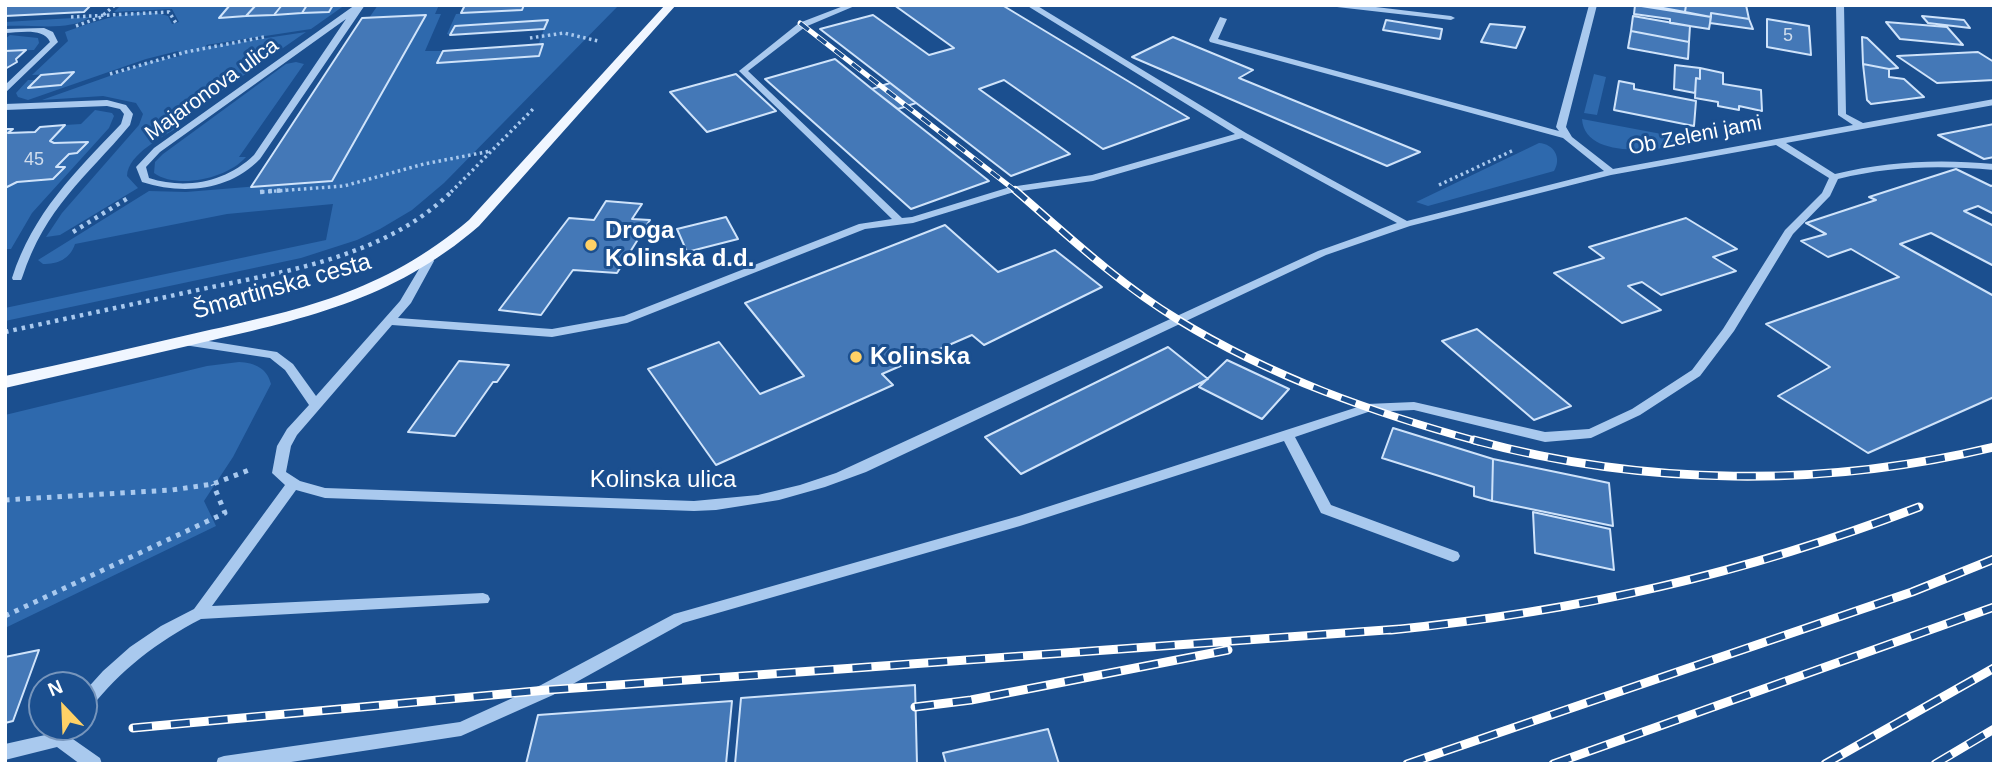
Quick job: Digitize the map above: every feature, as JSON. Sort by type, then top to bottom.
[{"type":"main road","name":"Šmartinska cesta","points":[[5,382],[321,307],[383,284],[429,261],[474,223],[671,5]]},
{"type":"street","points":[[853,5],[802,25],[743,71],[899,221]]},
{"type":"street","points":[[1030,5],[1242,135],[1406,223]]},
{"type":"street","points":[[1337,5],[1451,18]]},
{"type":"street","points":[[1564,135],[1561,127],[1563,111],[1594,5]]},
{"type":"street","points":[[1840,5],[1842,115],[1860,125]]},
{"type":"street","name":"Majaronova ulica","points":[[359,6],[253,162],[226,178],[169,187],[145,180],[141,172],[143,163],[157,150],[359,6]]},
{"type":"street","points":[[1223,19],[1213,40],[1564,135],[1611,172]]},
{"type":"street","points":[[5,31],[41,30],[50,34],[54,42],[5,90]]},
{"type":"street","name":"Ob Zeleni jami","points":[[1177,319],[1322,253],[1406,223],[1611,172],[1994,102]]},
{"type":"street","points":[[5,107],[107,103],[123,107],[129,114],[125,125],[46,212],[24,250],[17,278]]},
{"type":"street","points":[[389,321],[552,333],[627,319],[863,226],[913,220],[1013,189],[1093,178],[1242,135]]},
{"type":"street","points":[[1776,141],[1834,177],[1881,165],[1932,162],[1994,167]]},
{"type":"street","points":[[224,764],[461,729],[547,690],[679,618],[1007,525],[1367,408],[1414,406],[1545,437],[1591,433],[1636,412],[1696,373],[1728,331],[1789,232],[1826,194],[1834,177]]},
{"type":"street","points":[[199,612],[293,485],[279,473],[284,446],[315,404],[405,303],[429,261]]},
{"type":"street","name":"Kolinska ulica","points":[[293,485],[325,493],[505,500],[706,506],[763,500],[810,488],[861,469],[1177,319]]},
{"type":"street","points":[[184,341],[273,355],[289,367],[315,404]]},
{"type":"street","points":[[1287,435],[1326,509],[1453,556]]},
{"type":"street","points":[[98,686],[125,658],[168,628],[199,612],[483,599]]},
{"type":"street","points":[[5,752],[39,741]]},
{"type":"street","points":[[71,741],[94,764]]},
{"type":"path","points":[[104,15],[115,5]]},
{"type":"path","points":[[79,24],[104,15],[163,12],[169,12],[176,23]]},
{"type":"path","points":[[530,38],[565,32],[583,34],[598,41]]},
{"type":"path","points":[[588,51],[607,32]]},
{"type":"path","points":[[100,78],[149,61],[207,46],[275,36]]},
{"type":"path","name":"Šmartinska cesta","points":[[5,331],[298,268],[353,251],[401,230],[435,206],[540,101]]},
{"type":"path","points":[[1439,185],[1533,140],[1564,135]]},
{"type":"path","points":[[226,178],[251,193],[333,188],[424,164],[492,151]]},
{"type":"path","points":[[67,236],[99,216]]},
{"type":"path","points":[[5,500],[139,493],[226,480]]},
{"type":"path","points":[[5,616],[225,513],[213,484]]},
{"type":"shaded area","points":[[121,5],[230,5],[220,18],[329,12],[333,5],[345,5],[311,29],[206,45],[207,47],[306,32],[181,119],[181,125],[140,153],[133,160],[127,176],[138,188],[60,235],[46,237],[62,213],[139,125],[143,114],[136,103],[103,96],[42,100],[149,62],[181,56],[178,51],[146,59],[28,100],[18,97],[16,93],[28,80],[36,80],[29,88],[61,85],[73,73],[32,75],[68,41],[65,32],[102,20],[143,12],[168,16],[172,24],[179,22],[172,9],[114,12]]},
{"type":"shaded area","points":[[378,5],[439,5],[435,14],[441,14],[425,51],[443,51],[438,62],[539,56],[543,44],[539,43],[547,20],[455,26],[450,35],[447,34],[456,14],[522,10],[524,5],[619,5],[444,183],[412,210],[380,229],[357,240],[301,258],[5,321],[5,308],[326,240],[333,204],[227,214],[75,244],[67,257],[58,262],[43,264],[38,260],[149,191],[186,192],[332,180],[425,15],[369,18]]},
{"type":"shaded area","points":[[90,17],[81,22],[61,26],[5,26],[5,22]]},
{"type":"shaded area","points":[[10,35],[38,38],[39,43],[34,50],[5,51],[5,39]]},
{"type":"shaded area","points":[[286,64],[304,64],[239,157],[246,157],[238,164],[215,176],[189,181],[176,181],[154,173],[155,162],[163,154]]},
{"type":"shaded area","points":[[1594,74],[1606,77],[1597,115],[1584,113]]},
{"type":"shaded area","points":[[95,110],[112,113],[114,116],[109,128],[32,213],[11,249],[5,249],[5,188],[17,182],[53,179],[64,167],[56,167],[87,142],[50,141],[65,125],[81,124]]},
{"type":"shaded area","points":[[1582,119],[1704,142],[1654,149],[1615,148],[1599,143],[1587,133]]},
{"type":"shaded area","points":[[1539,143],[1549,146],[1555,153],[1557,161],[1554,171],[1428,206],[1416,202]]},
{"type":"shaded area","points":[[239,362],[260,367],[271,384],[233,457],[204,501],[216,526],[5,628],[5,415],[207,366]]},
{"type":"building","points":[[5,5],[91,5],[84,12],[5,16]]},
{"type":"building","points":[[230,5],[256,5],[246,16],[219,18]]},
{"type":"building","points":[[256,5],[282,5],[274,15],[246,16]]},
{"type":"building","points":[[282,5],[307,5],[302,13],[274,15]]},
{"type":"building","points":[[307,5],[333,5],[329,12],[302,13]]},
{"type":"building","points":[[465,5],[524,5],[522,10],[461,13]]},
{"type":"building","points":[[894,5],[1002,5],[1189,118],[1103,149],[1004,80],[979,89],[1070,154],[1011,176],[820,29],[873,15],[929,55],[954,48]]},
{"type":"building","points":[[1635,5],[1711,17],[1709,29],[1670,23],[1670,19],[1634,14]]},
{"type":"building","points":[[1647,5],[1686,5],[1685,12]]},
{"type":"building","points":[[1686,5],[1746,5],[1749,19],[1711,13],[1711,17],[1685,12]]},
{"type":"building","points":[[1711,13],[1749,19],[1753,29],[1710,23]]},
{"type":"building","points":[[426,15],[332,181],[251,187],[362,18]]},
{"type":"building","points":[[1633,16],[1690,26],[1689,42],[1631,31]]},
{"type":"building","points":[[1922,16],[1964,20],[1970,28],[1928,23]]},
{"type":"building","points":[[1767,19],[1809,26],[1811,55],[1767,47]]},
{"type":"building","points":[[548,20],[544,29],[450,35],[455,26]]},
{"type":"building","points":[[1386,20],[1442,29],[1440,39],[1383,30]]},
{"type":"building","points":[[1886,22],[1947,27],[1963,45],[1900,39]]},
{"type":"building","points":[[1490,24],[1525,27],[1516,48],[1481,42]]},
{"type":"building","points":[[1631,31],[1689,42],[1688,59],[1628,48]]},
{"type":"building","points":[[1173,37],[1253,70],[1239,78],[1420,152],[1387,166],[1132,57]]},
{"type":"building","points":[[1862,37],[1867,38],[1898,68],[1863,64]]},
{"type":"building","points":[[543,44],[539,56],[437,63],[443,51]]},
{"type":"building","points":[[26,50],[16,59],[17,62],[5,69],[5,51]]},
{"type":"building","points":[[1978,52],[1994,62],[1994,80],[1937,83],[1897,56]]},
{"type":"building","points":[[835,59],[989,181],[911,209],[765,79]]},
{"type":"building","points":[[1863,64],[1889,69],[1889,77],[1904,79],[1924,97],[1871,104],[1867,100]]},
{"type":"building","points":[[1675,65],[1700,68],[1700,79],[1696,78],[1695,93],[1674,89]]},
{"type":"building","points":[[1700,68],[1723,73],[1723,84],[1761,90],[1762,111],[1739,106],[1739,110],[1718,106],[1718,102],[1695,98],[1696,78],[1700,79]]},
{"type":"building","points":[[74,72],[61,85],[28,88],[41,75]]},
{"type":"building","points":[[736,74],[776,111],[707,132],[670,92]]},
{"type":"building","points":[[1619,81],[1634,84],[1634,89],[1696,101],[1694,126],[1614,110]]},
{"type":"building","points":[[890,83],[916,103],[898,109],[872,89]]},
{"type":"building","points":[[1994,124],[1994,157],[1984,159],[1938,135]]},
{"type":"building","points":[[65,125],[50,141],[88,142],[77,153],[69,154],[56,167],[65,167],[53,179],[17,182],[5,188],[5,129],[13,129],[8,133],[35,132],[40,127]]},
{"type":"building","points":[[1956,169],[1994,185],[1994,214],[1978,206],[1964,211],[1994,226],[1994,266],[1931,233],[1900,244],[1994,296],[1994,397],[1868,453],[1778,396],[1830,367],[1766,324],[1899,277],[1851,249],[1828,257],[1801,241],[1826,234],[1806,223],[1876,200],[1869,197]]},
{"type":"building","name":"Droga Kolinska d.d.","points":[[606,201],[642,204],[632,219],[650,220],[617,273],[573,270],[541,315],[499,310],[569,218],[594,220]]},
{"type":"building","points":[[726,217],[738,239],[687,252],[677,229]]},
{"type":"building","points":[[1686,218],[1737,249],[1713,257],[1736,271],[1661,295],[1642,282],[1628,286],[1661,310],[1622,323],[1554,273],[1604,258],[1589,247]]},
{"type":"building","name":"Kolinska","points":[[945,225],[998,272],[1055,250],[1102,287],[984,345],[972,335],[882,374],[893,385],[716,465],[648,369],[719,342],[760,394],[804,376],[745,303]]},
{"type":"building","points":[[1477,329],[1571,406],[1534,420],[1442,341]]},
{"type":"building","points":[[1168,347],[1208,379],[1021,474],[985,437]]},
{"type":"building","points":[[1227,360],[1289,389],[1262,419],[1199,387]]},
{"type":"building","points":[[459,361],[509,365],[497,382],[493,382],[455,436],[408,432]]},
{"type":"building","points":[[1393,428],[1493,459],[1492,501],[1474,496],[1474,487],[1382,458]]},
{"type":"building","points":[[1493,459],[1609,483],[1613,526],[1492,501]]},
{"type":"building","points":[[1533,512],[1610,529],[1614,570],[1535,553]]},
{"type":"building","points":[[39,650],[31,671],[28,671],[28,680],[13,721],[5,723],[5,657]]},
{"type":"building","points":[[915,685],[917,764],[735,764],[741,698]]},
{"type":"building","points":[[732,701],[726,764],[526,764],[538,715]]},
{"type":"building","points":[[1048,729],[1059,764],[946,764],[943,753]]},
{"type":"railway","points":[[800,23],[1017,192]]},
{"type":"railway","points":[[1015,190],[1134,290],[1213,340],[1286,376],[1362,406],[1480,442]]},
{"type":"railway","points":[[1474,440],[1603,466],[1734,476],[1865,470],[1994,447]]},
{"type":"railway","points":[[1399,629],[1528,612],[1659,587],[1788,552],[1919,507]]},
{"type":"railway","points":[[1407,764],[1912,592],[1994,559]]},
{"type":"railway","points":[[1553,764],[1994,607]]},
{"type":"railway","points":[[133,728],[547,690],[1399,629]]},
{"type":"railway","points":[[1391,630],[1399,629]]},
{"type":"railway","points":[[915,707],[971,700],[1228,650]]},
{"type":"railway","points":[[1825,764],[1994,668]]},
{"type":"railway","points":[[1935,764],[1994,729]]},
{"type":"place","name":"Droga Kolinska d.d.","points":[[591,245]]},
{"type":"place","name":"Kolinska","points":[[856,357]]}]
